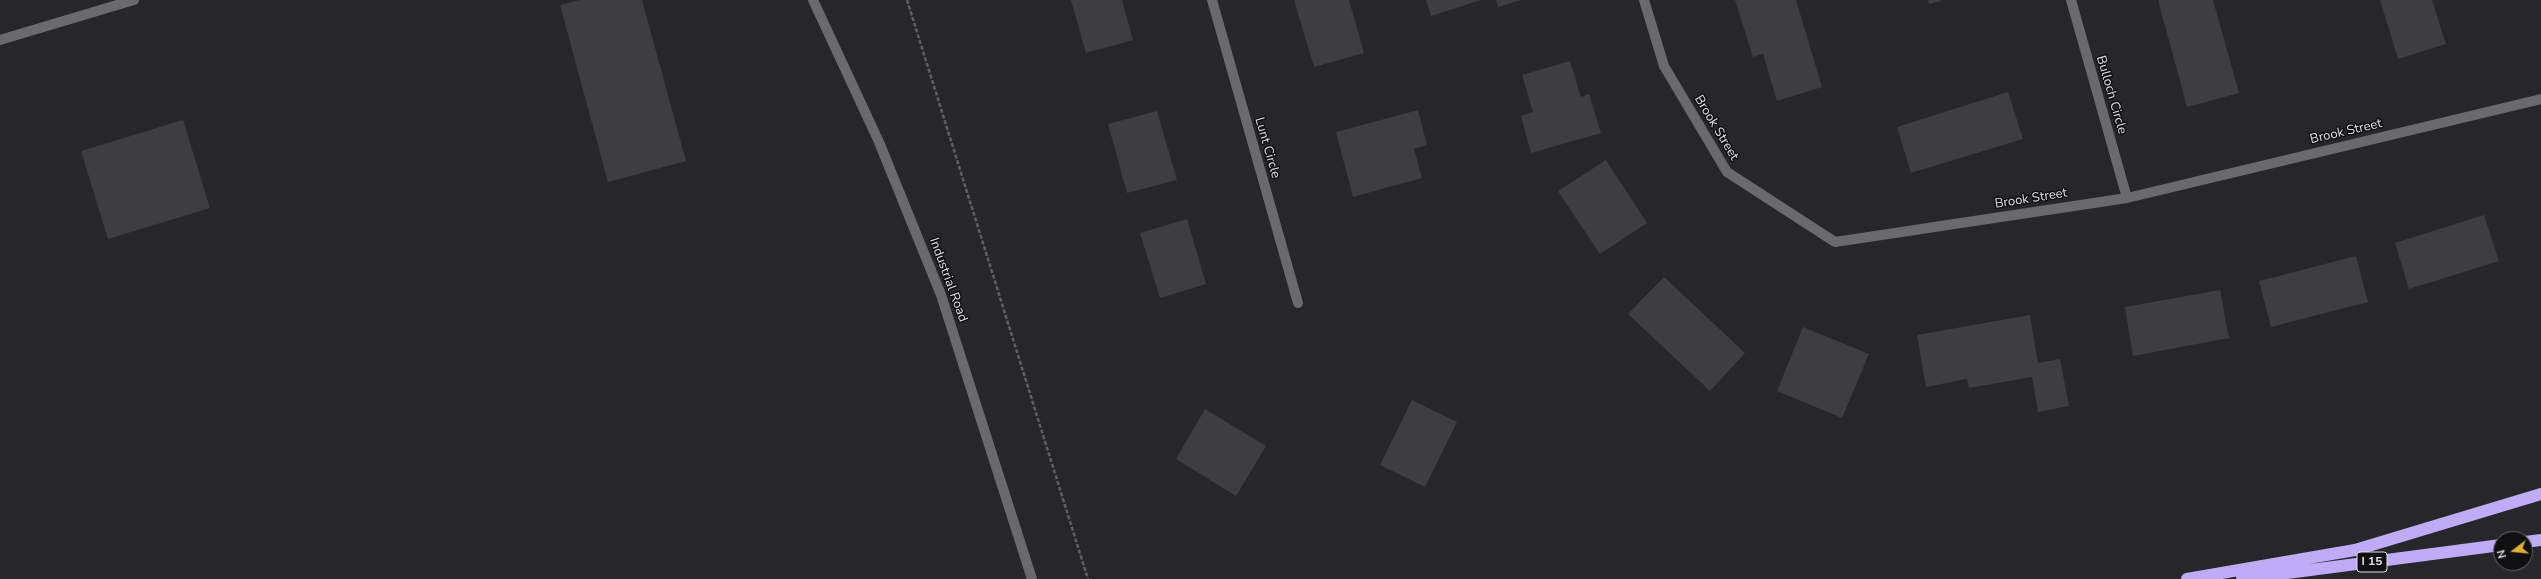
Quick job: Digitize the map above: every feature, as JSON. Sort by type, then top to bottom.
[{"type":"highway","points":[[2187,579],[2355,550],[2541,494]]},
{"type":"highway","name":"I 15","points":[[2242,579],[2493,546]]},
{"type":"street","points":[[0,40],[134,0]]},
{"type":"street","name":"Industrial Road","points":[[813,0],[879,142],[941,295],[1032,579]]},
{"type":"street","name":"Lunt Circle","points":[[1212,0],[1298,303]]},
{"type":"street","name":"Brook Street","points":[[1644,0],[1664,66],[1727,172],[1835,242],[2127,198],[2541,99]]},
{"type":"street","name":"Bulloch Circle","points":[[2071,0],[2127,198]]},
{"type":"path","points":[[907,0],[1088,579]]},
{"type":"building","points":[[580,0],[642,0],[686,161],[608,182],[560,5]]},
{"type":"building","points":[[1071,0],[1122,0],[1133,40],[1086,53]]},
{"type":"building","points":[[1294,0],[1349,0],[1364,53],[1314,67]]},
{"type":"building","points":[[1426,0],[1481,0],[1431,16]]},
{"type":"building","points":[[1496,0],[1521,0],[1498,7]]},
{"type":"building","points":[[1735,0],[1796,0],[1822,87],[1777,101],[1763,54],[1753,57]]},
{"type":"building","points":[[1928,0],[1941,0],[1941,1],[1929,4]]},
{"type":"building","points":[[2158,0],[2213,0],[2239,93],[2187,107]]},
{"type":"building","points":[[2380,0],[2432,0],[2446,44],[2398,59]]},
{"type":"building","points":[[1570,61],[1581,97],[1589,94],[1601,133],[1531,153],[1521,116],[1533,112],[1522,75]]},
{"type":"building","points":[[2008,92],[2023,139],[1911,173],[1897,127]]},
{"type":"building","points":[[1418,110],[1427,145],[1414,149],[1422,178],[1353,197],[1336,132]]},
{"type":"building","points":[[1157,111],[1177,180],[1127,193],[1108,124]]},
{"type":"building","points":[[183,120],[210,208],[108,239],[81,151]]},
{"type":"building","points":[[1606,160],[1647,223],[1600,254],[1558,191]]},
{"type":"building","points":[[2484,215],[2499,261],[2409,289],[2395,243]]},
{"type":"building","points":[[1187,219],[1206,284],[1160,298],[1140,233]]},
{"type":"building","points":[[2356,256],[2368,302],[2271,327],[2259,281]]},
{"type":"building","points":[[1664,277],[1745,353],[1710,391],[1628,314]]},
{"type":"building","points":[[2220,290],[2229,338],[2133,356],[2125,307]]},
{"type":"building","points":[[2030,315],[2038,363],[2060,359],[2069,406],[2038,412],[2032,377],[1969,388],[1967,379],[1926,387],[1917,335]]},
{"type":"building","points":[[1803,327],[1869,354],[1842,418],[1777,391]]},
{"type":"building","points":[[1412,400],[1457,422],[1425,487],[1380,465]]},
{"type":"building","points":[[1205,409],[1266,446],[1236,496],[1176,459]]}]
